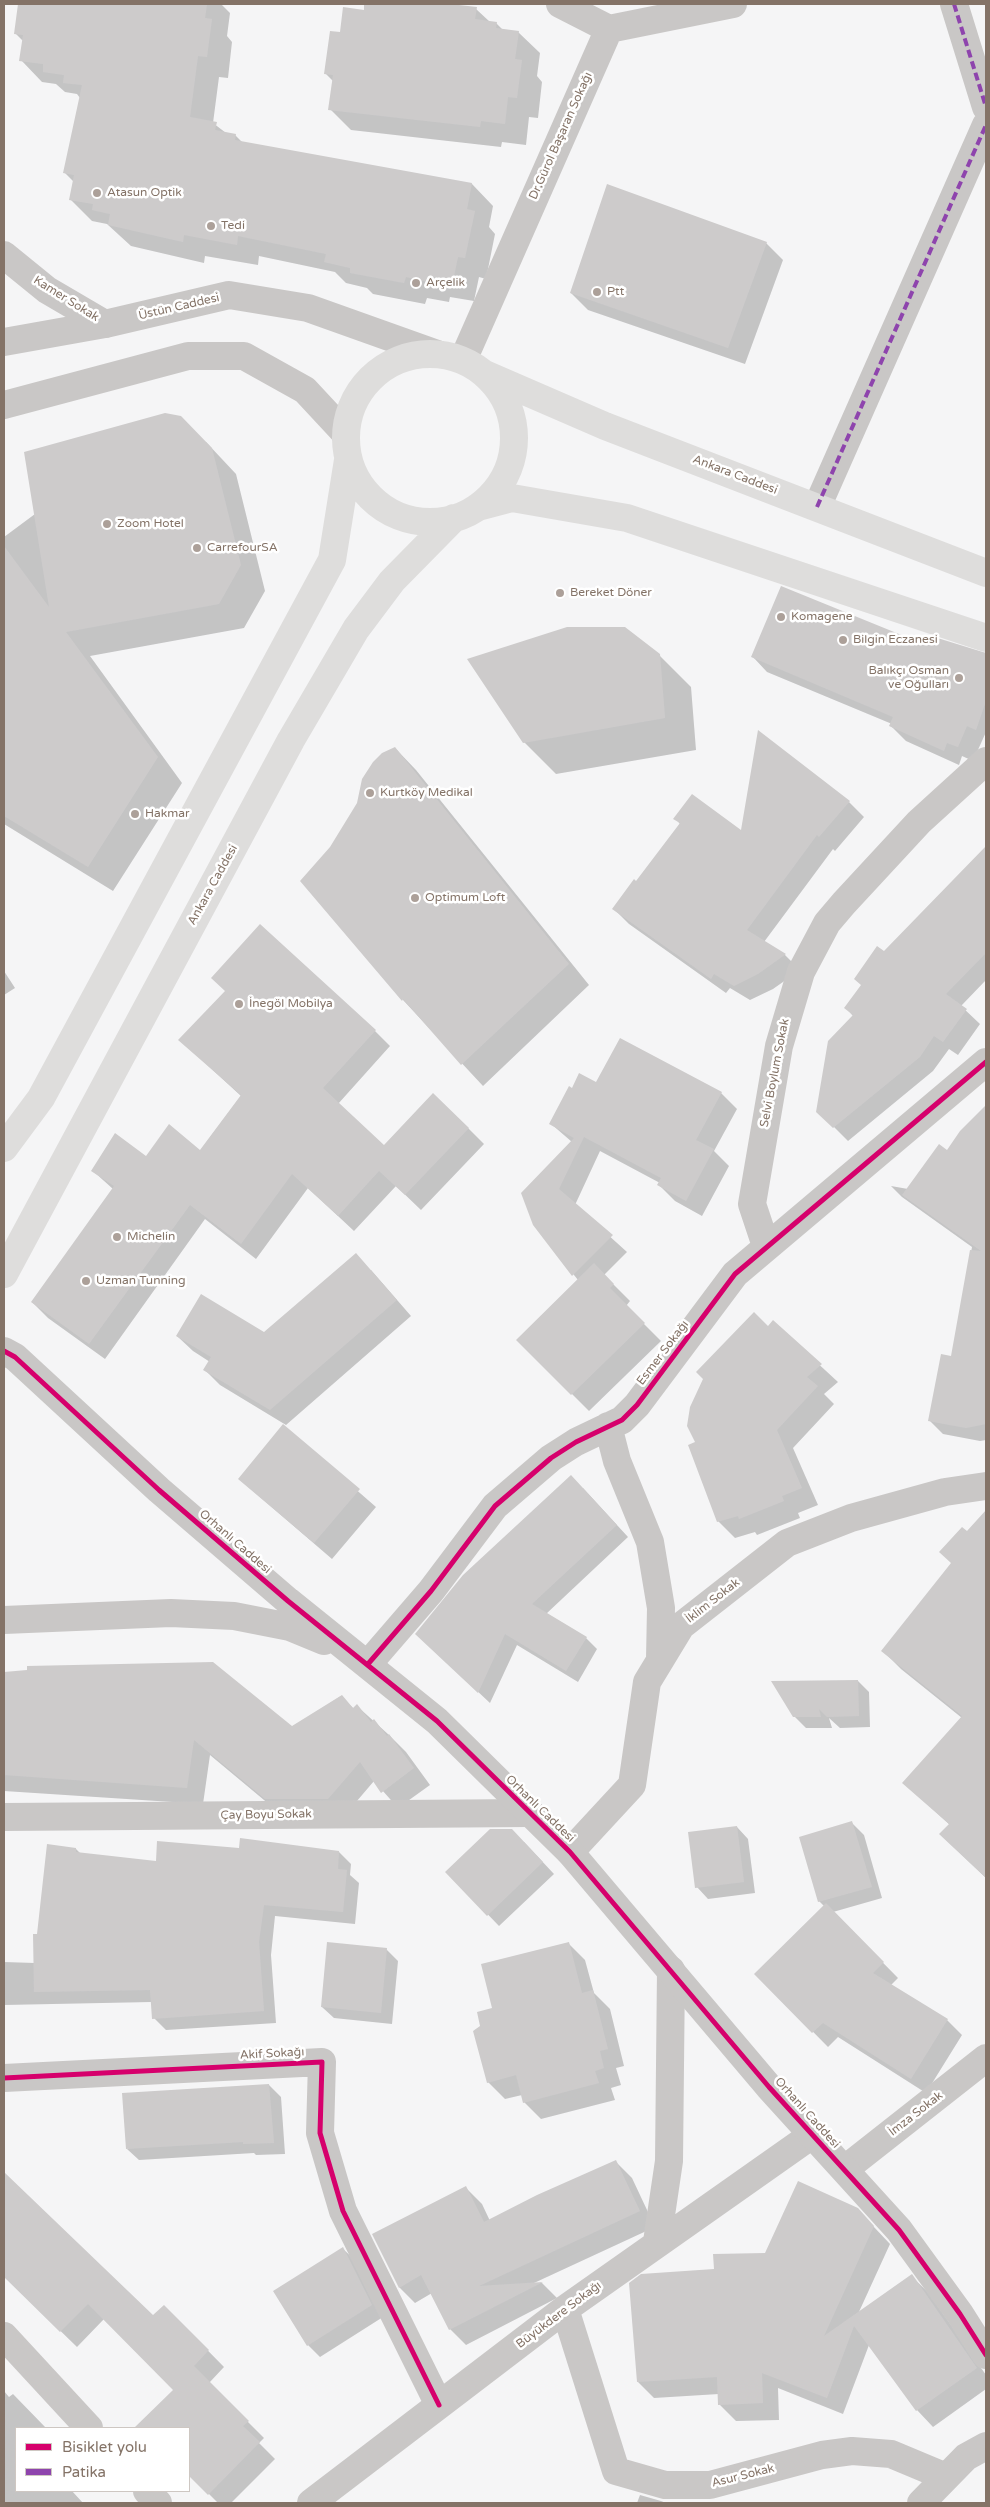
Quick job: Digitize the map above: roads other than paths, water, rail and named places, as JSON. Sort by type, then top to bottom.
[{"type":"main road","points":[[4,1148],[41,1098],[332,560],[348,460],[345,433],[351,407],[365,383],[385,366],[410,356],[437,354],[474,367],[501,393],[512,417],[514,442],[509,467],[497,489],[466,513]]},
{"type":"main road","name":"Ankara Caddesi","points":[[474,367],[605,426],[986,573]]},
{"type":"main road","points":[[348,460],[360,484],[378,504],[401,517],[428,522],[466,513],[512,498],[627,518],[986,638]]},
{"type":"main road","name":"Ankara Caddesi","points":[[4,1274],[291,740],[356,629],[392,581],[466,513]]},
{"type":"street","points":[[560,4],[608,29],[733,4]]},
{"type":"street","points":[[954,4],[986,107]]},
{"type":"street","name":"Dr.Gürol Başaran Sokağı","points":[[474,367],[608,29]]},
{"type":"street","points":[[817,507],[986,125]]},
{"type":"street","name":"Kamer Sokak","points":[[4,255],[47,290],[106,324]]},
{"type":"street","name":"Üstün Caddesi","points":[[4,342],[106,324],[229,295],[308,308],[437,354]]},
{"type":"street","points":[[4,405],[188,356],[244,356],[305,390],[345,433]]},
{"type":"street","name":"Selvi Boylum Sokak","points":[[766,1246],[752,1204],[779,1046],[801,972],[827,924],[844,903],[919,822],[986,761]]},
{"type":"street","name":"Esmer Sokağı","points":[[362,1659],[431,1591],[495,1506],[552,1458],[622,1420],[637,1405],[735,1274],[986,1062]]},
{"type":"street","name":"Orhanlı Caddesi","points":[[4,1351],[14,1357],[166,1497],[288,1600],[437,1721],[528,1813],[570,1852],[812,2135],[899,2230],[960,2314],[986,2355]]},
{"type":"street","points":[[608,1426],[617,1461],[650,1542],[661,1608],[660,1661]]},
{"type":"street","name":"İklim Sokak","points":[[570,1852],[632,1785],[647,1682],[682,1626],[787,1543],[851,1518],[945,1492],[986,1486]]},
{"type":"street","points":[[4,1620],[171,1614],[234,1616],[290,1627],[362,1659]]},
{"type":"street","name":"Çay Boyu Sokak","points":[[4,1817],[528,1813]]},
{"type":"street","points":[[657,2242],[669,2161],[671,1970]]},
{"type":"street","name":"İmza Sokak","points":[[845,2169],[986,2058]]},
{"type":"street","name":"Akif Sokağı","points":[[4,2078],[322,2062],[320,2132],[343,2211],[439,2405]]},
{"type":"street","name":"Büyükdere Sokağı","points":[[311,2503],[565,2309],[657,2242],[812,2135]]},
{"type":"street","name":"Asur Sokak","points":[[565,2309],[616,2471],[665,2485],[710,2485],[822,2454],[852,2451],[891,2454],[946,2477]]},
{"type":"street","points":[[4,2336],[88,2427]]},
{"type":"street","points":[[921,2503],[966,2457],[986,2446]]},
{"type":"street","points":[[148,2492],[158,2503]]},
{"type":"place","name":"Atasun Optik","points":[[97,193]]},
{"type":"place","name":"Tedi","points":[[211,226]]},
{"type":"place","name":"Arçelik","points":[[416,283]]},
{"type":"place","name":"Ptt","points":[[597,292]]},
{"type":"place","name":"Zoom Hotel","points":[[107,524]]},
{"type":"place","name":"CarrefourSA","points":[[197,548]]},
{"type":"place","name":"Bereket Döner","points":[[560,593]]},
{"type":"place","name":"Komagene","points":[[781,617]]},
{"type":"place","name":"Bilgin Eczanesi","points":[[843,640]]},
{"type":"place","name":"Balıkçı Osman ve Oğulları","points":[[959,678]]},
{"type":"place","name":"Kurtköy Medikal","points":[[370,793]]},
{"type":"place","name":"Hakmar","points":[[135,814]]},
{"type":"place","name":"Optimum Loft","points":[[415,898]]},
{"type":"place","name":"İnegöl Mobilya","points":[[239,1004]]},
{"type":"place","name":"Michelin","points":[[117,1237]]},
{"type":"place","name":"Uzman Tunning","points":[[86,1281]]}]
